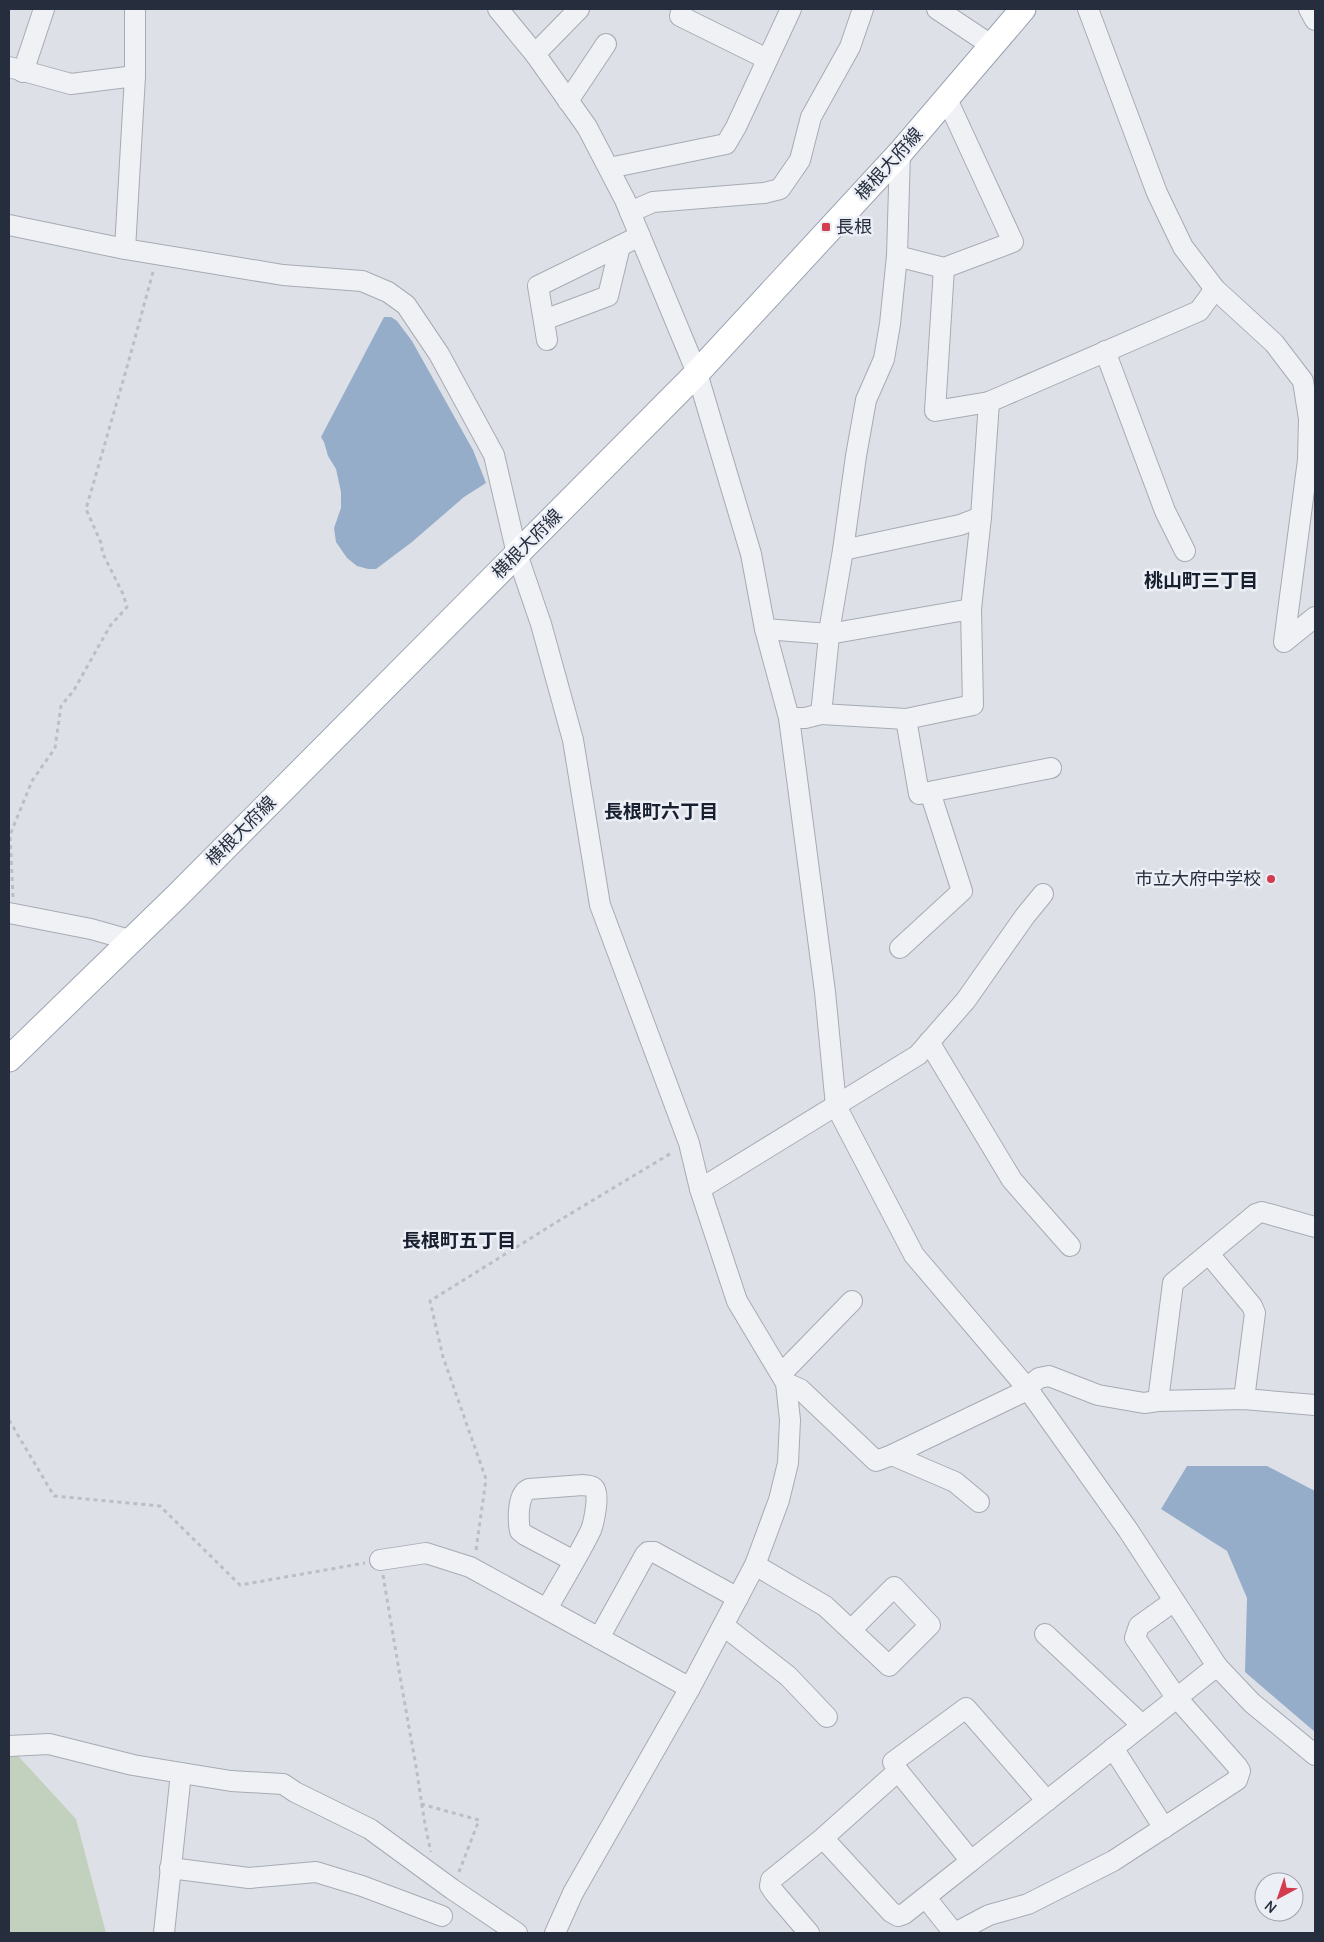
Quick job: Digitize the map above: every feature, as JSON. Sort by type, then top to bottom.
[{"type":"main road","name":"横根大府線","points":[[9,1059],[177,896],[697,373],[900,153],[1023,9]]},
{"type":"street","points":[[44,9],[16,70],[71,84],[134,76]]},
{"type":"street","points":[[124,249],[134,76],[135,9]]},
{"type":"street","points":[[498,9],[535,54],[587,127],[630,212],[697,373],[751,554],[765,629],[789,718],[825,992],[836,1106],[914,1255],[1027,1388],[1128,1530],[1217,1666],[1252,1703],[1315,1756]]},
{"type":"street","points":[[535,54],[579,9]]},
{"type":"street","points":[[682,9],[680,16],[767,59]]},
{"type":"street","points":[[609,168],[726,144],[736,127],[791,9]]},
{"type":"street","points":[[630,212],[653,202],[764,193],[780,189],[800,160],[811,118],[850,47],[863,9]]},
{"type":"street","points":[[937,9],[991,45]]},
{"type":"street","points":[[1088,9],[1158,193],[1182,247],[1215,289],[1274,343],[1303,381],[1309,419],[1308,460],[1284,642],[1315,617]]},
{"type":"street","points":[[1309,9],[1315,20]]},
{"type":"street","points":[[568,101],[606,44]]},
{"type":"street","points":[[897,256],[944,268],[1014,242],[946,97]]},
{"type":"street","points":[[821,714],[829,634],[856,456],[866,400],[884,359],[890,324],[897,256],[900,153]]},
{"type":"street","points":[[9,225],[124,249],[283,276],[362,281],[388,292],[406,305],[439,354],[494,456],[517,554],[541,624],[573,740],[600,905],[689,1143],[700,1190],[737,1301],[784,1378],[800,1390],[876,1461],[1019,1394],[1039,1378],[1049,1376],[1098,1395],[1144,1403],[1244,1399],[1315,1405]]},
{"type":"street","points":[[547,340],[538,286],[640,236]]},
{"type":"street","points":[[544,320],[608,296],[620,246]]},
{"type":"street","points":[[944,268],[935,411],[989,402],[1198,311],[1215,289]]},
{"type":"street","points":[[1106,350],[1165,511],[1185,551]]},
{"type":"street","points":[[789,718],[805,718],[821,714],[906,719],[973,705],[971,609],[981,517],[989,402]]},
{"type":"street","points":[[843,550],[960,525],[981,517]]},
{"type":"street","points":[[765,629],[829,634],[971,609]]},
{"type":"street","points":[[906,719],[919,794],[1050,768]]},
{"type":"street","points":[[900,948],[962,891],[930,792]]},
{"type":"street","points":[[700,1190],[918,1055],[966,1000],[1025,916],[1043,894]]},
{"type":"street","points":[[10,913],[130,940]]},
{"type":"street","points":[[930,1042],[1012,1180],[1070,1246]]},
{"type":"street","points":[[1158,1401],[1173,1283],[1256,1214],[1262,1212],[1315,1227]]},
{"type":"street","points":[[1208,1254],[1255,1312],[1244,1399]]},
{"type":"street","points":[[555,1933],[578,1884],[690,1688],[755,1565],[778,1500],[788,1463],[790,1420],[784,1378],[852,1301]]},
{"type":"street","points":[[892,1455],[955,1482],[979,1502]]},
{"type":"street","points":[[547,1609],[574,1561],[592,1528],[598,1494],[595,1489],[583,1485],[524,1491],[521,1497],[520,1531],[574,1561]]},
{"type":"street","points":[[599,1638],[644,1555],[648,1552],[654,1552],[738,1598]]},
{"type":"street","points":[[380,1560],[426,1553],[470,1567],[690,1688]]},
{"type":"street","points":[[755,1565],[824,1606],[851,1630]]},
{"type":"street","points":[[926,1898],[955,1933],[989,1916],[1028,1904],[1113,1860],[1237,1780],[1240,1771],[1176,1697],[1135,1638],[1139,1626],[1174,1601]]},
{"type":"street","points":[[724,1626],[788,1676],[828,1717]]},
{"type":"street","points":[[1045,1634],[1142,1725]]},
{"type":"street","points":[[823,1838],[891,1912],[898,1916],[904,1914],[1217,1666]]},
{"type":"street","points":[[971,1861],[898,1771],[893,1762],[966,1708],[1047,1802]]},
{"type":"street","points":[[9,1746],[49,1744],[133,1764],[231,1782],[283,1784],[294,1792],[370,1829],[452,1889],[517,1933]]},
{"type":"street","points":[[1113,1748],[1164,1828]]},
{"type":"street","points":[[809,1933],[774,1892],[770,1886],[771,1880],[823,1838],[898,1771]]},
{"type":"street","points":[[164,1933],[181,1773]]},
{"type":"street","points":[[170,1868],[249,1878],[316,1872],[362,1886],[439,1925],[452,1889]]},
{"type":"path","points":[[10,913],[13,885],[10,835],[32,781],[55,748],[62,706],[74,690],[110,626],[127,606],[102,552],[102,544],[86,509],[130,360],[157,254]]},
{"type":"path","points":[[470,1567],[475,1558],[486,1479],[443,1357],[430,1300],[689,1143]]},
{"type":"path","points":[[9,1420],[54,1496],[160,1506],[240,1585],[380,1560],[421,1804],[434,1867],[431,1874]]},
{"type":"path","points":[[421,1804],[479,1820],[452,1889]]},
{"type":"green space","points":[[9,1746],[76,1819],[106,1933],[9,1933]]},
{"type":"water","points":[[384,317],[391,317],[397,321],[412,341],[473,450],[486,483],[464,497],[412,542],[376,569],[368,569],[357,566],[347,558],[336,542],[334,528],[341,508],[341,492],[336,469],[328,456],[321,437]]},
{"type":"water","points":[[1187,1466],[1267,1466],[1315,1491],[1315,1732],[1245,1672],[1247,1598],[1227,1551],[1161,1509]]},
{"type":"place","name":"長根","points":[[826,227]]},
{"type":"place","name":"市立大府中学校","points":[[1271,879]]},
{"type":"district","name":"桃山町三丁目","points":[[1201,580]]},
{"type":"district","name":"長根町六丁目","points":[[661,811]]},
{"type":"district","name":"長根町五丁目","points":[[459,1240]]}]
